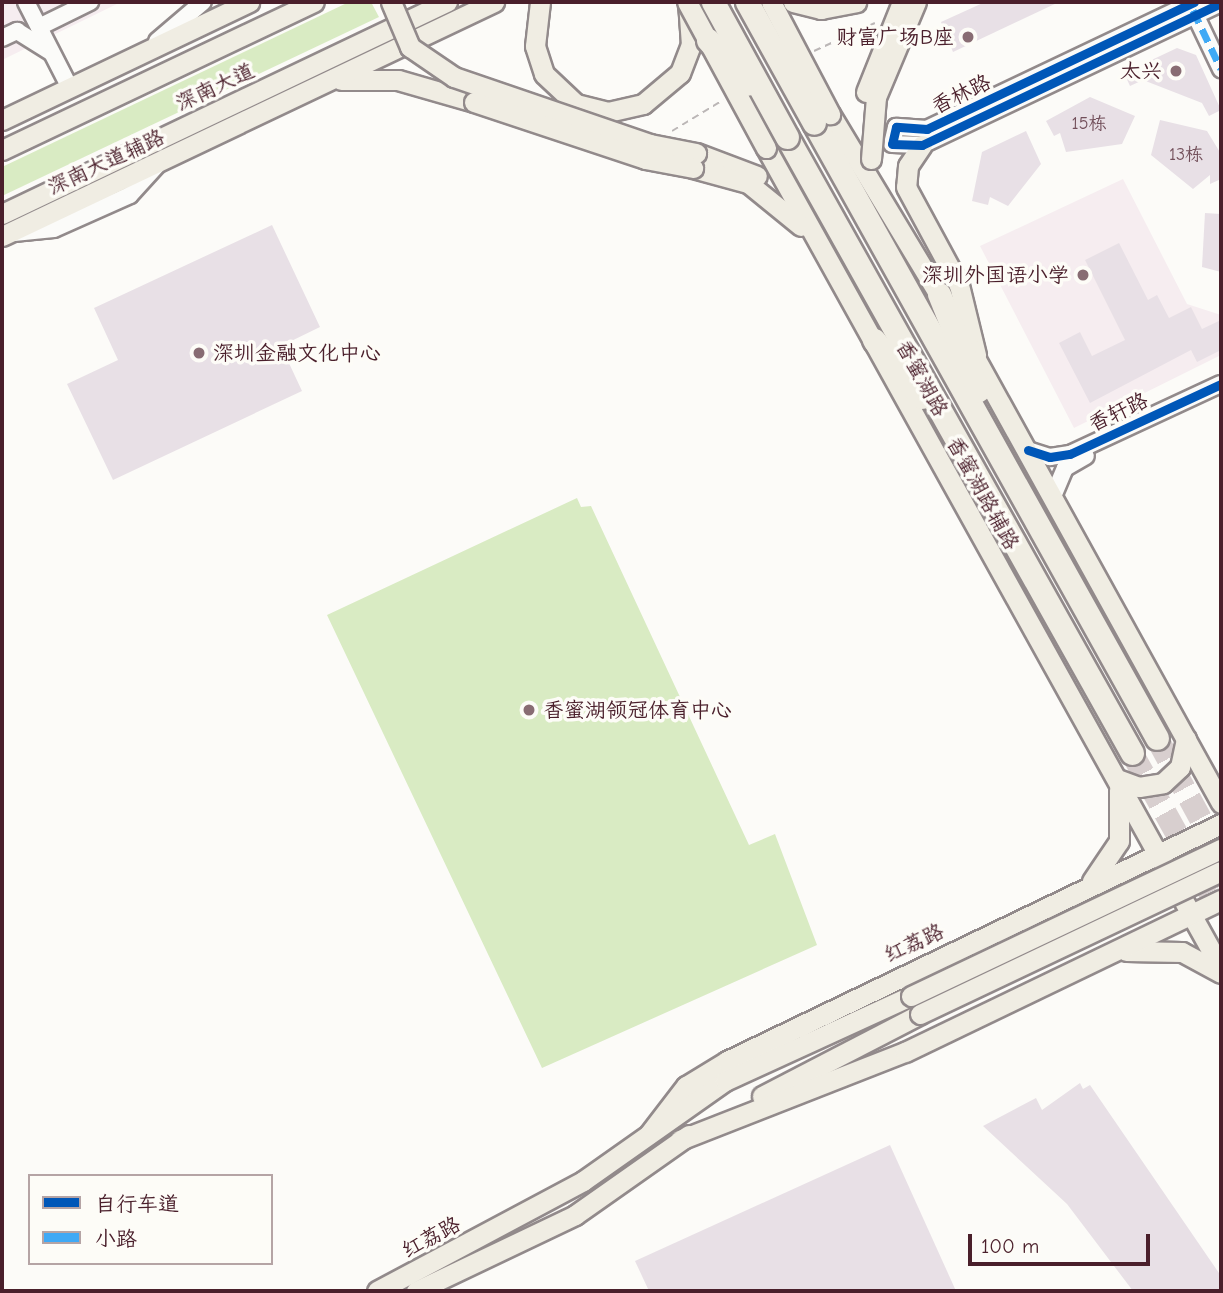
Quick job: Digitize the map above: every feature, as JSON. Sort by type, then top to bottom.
[{"type":"highway","name":"香蜜湖路","points":[[713,2],[1132,753]]},
{"type":"highway","name":"香蜜湖路","points":[[747,2],[822,118],[1157,738]]},
{"type":"highway","points":[[708,40],[773,112]]},
{"type":"highway","points":[[939,294],[1014,477]]},
{"type":"highway","points":[[874,340],[957,441]]},
{"type":"main road","points":[[2,120],[248,2]]},
{"type":"main road","points":[[391,2],[410,47],[454,77],[650,144],[766,193],[827,256]]},
{"type":"main road","name":"深南大道","points":[[2,214],[447,2]]},
{"type":"main road","name":"深南大道辅路","points":[[3,234],[494,2]]},
{"type":"main road","points":[[540,2],[534,46],[544,74],[576,104],[608,112],[643,104],[680,74],[691,45],[687,2]]},
{"type":"main road","name":"香蜜湖路辅路","points":[[687,2],[1221,971]]},
{"type":"main road","points":[[771,2],[822,118],[891,215],[939,294],[1054,494],[1221,803]]},
{"type":"main road","points":[[793,2],[821,9],[856,2]]},
{"type":"main road","points":[[891,215],[871,159],[866,90],[902,2]]},
{"type":"main road","points":[[871,159],[876,97],[916,2]]},
{"type":"main road","name":"深南大道","points":[[2,150],[308,4]]},
{"type":"main road","points":[[304,93],[374,78],[474,102],[645,159],[694,161],[751,172],[804,216]]},
{"type":"main road","points":[[922,145],[908,166],[906,187],[959,285],[977,360]]},
{"type":"main road","points":[[1114,952],[1124,937],[1122,908],[1111,894],[1084,888],[1119,841],[1117,779],[1139,787],[1163,783],[1180,767],[1186,739]]},
{"type":"main road","points":[[1186,739],[1221,774]]},
{"type":"main road","name":"红荔路","points":[[649,1134],[686,1086],[727,1062],[1221,824]]},
{"type":"main road","name":"红荔路","points":[[416,1291],[575,1215],[680,1140],[915,1005],[1221,849]]},
{"type":"main road","name":"红荔路","points":[[377,1291],[583,1181],[725,1081],[915,1005],[1221,871]]},
{"type":"main road","name":"红荔路","points":[[680,1140],[905,1052],[1221,900]]},
{"type":"main road","points":[[1114,952],[1182,953],[1221,971]]},
{"type":"street","points":[[26,2],[69,88]]},
{"type":"street","points":[[39,27],[90,2]]},
{"type":"street","points":[[147,50],[202,2]]},
{"type":"street","name":"香林路","points":[[1191,6],[922,145],[898,148],[892,131],[927,130],[1191,6],[1221,3]]},
{"type":"street","points":[[1191,6],[1221,69]]},
{"type":"street","points":[[2,38],[17,31],[51,51]]},
{"type":"street","points":[[3,234],[54,229],[130,195],[159,162]]},
{"type":"street","name":"香轩路","points":[[1028,450],[1050,457],[1070,454],[1221,384]]},
{"type":"street","name":"香轩路","points":[[1054,494],[1056,479],[1074,462],[1221,394]]},
{"type":"shaded area","points":[[2,2],[121,2],[2,60]]},
{"type":"shaded area","name":"深圳外国语小学","points":[[1123,179],[1187,304],[1221,315],[1221,355],[1074,428],[980,246]]},
{"type":"green space","points":[[349,2],[371,2],[379,17],[2,196],[2,167]]},
{"type":"green space","name":"香蜜湖领冠体育中心","points":[[577,498],[581,507],[591,506],[749,845],[775,834],[817,945],[542,1068],[327,615]]},
{"type":"building","name":"财富广场B座","points":[[985,2],[1059,2],[953,52],[941,22]]},
{"type":"building","points":[[1177,48],[1196,55],[1221,110],[1209,116],[1202,103],[1143,80],[1130,86],[1124,73]]},
{"type":"building","points":[[1090,97],[1135,116],[1122,144],[1066,152],[1060,133],[1054,136],[1046,121]]},
{"type":"building","points":[[1160,120],[1207,131],[1221,154],[1221,179],[1210,184],[1210,175],[1193,189],[1151,155]]},
{"type":"building","points":[[1026,131],[1041,164],[1008,206],[990,197],[988,205],[972,201],[982,152]]},
{"type":"building","points":[[1205,213],[1221,214],[1221,272],[1202,267]]},
{"type":"building","name":"深圳金融文化中心","points":[[272,225],[320,327],[281,346],[302,391],[113,480],[67,384],[118,360],[94,308]]},
{"type":"building","points":[[1119,243],[1148,300],[1157,295],[1169,318],[1191,307],[1202,329],[1221,320],[1221,350],[1197,362],[1191,350],[1090,403],[1059,343],[1080,332],[1092,356],[1125,340],[1085,260]]},
{"type":"building","points":[[1080,1083],[1083,1089],[1090,1085],[1221,1276],[1221,1291],[1133,1291],[1067,1204],[983,1126],[1036,1098],[1042,1110]]},
{"type":"building","points":[[890,1145],[956,1291],[649,1291],[635,1261]]},
{"type":"tunnel","points":[[1157,738],[1221,856]]},
{"type":"tunnel","points":[[1132,753],[1221,912]]},
{"type":"marked path","points":[[1193,10],[1221,69]]},
{"type":"cycle path","points":[[1194,2],[927,129],[896,127],[892,144],[922,145],[1221,3]]},
{"type":"cycle path","points":[[1028,450],[1050,457],[1070,454],[1221,384]]},
{"type":"place","name":"财富广场B座","points":[[968,37]]},
{"type":"place","name":"太兴","points":[[1176,71]]},
{"type":"place","name":"深圳外国语小学","points":[[1083,275]]},
{"type":"place","name":"深圳金融文化中心","points":[[199,353]]},
{"type":"place","name":"香蜜湖领冠体育中心","points":[[529,710]]}]
